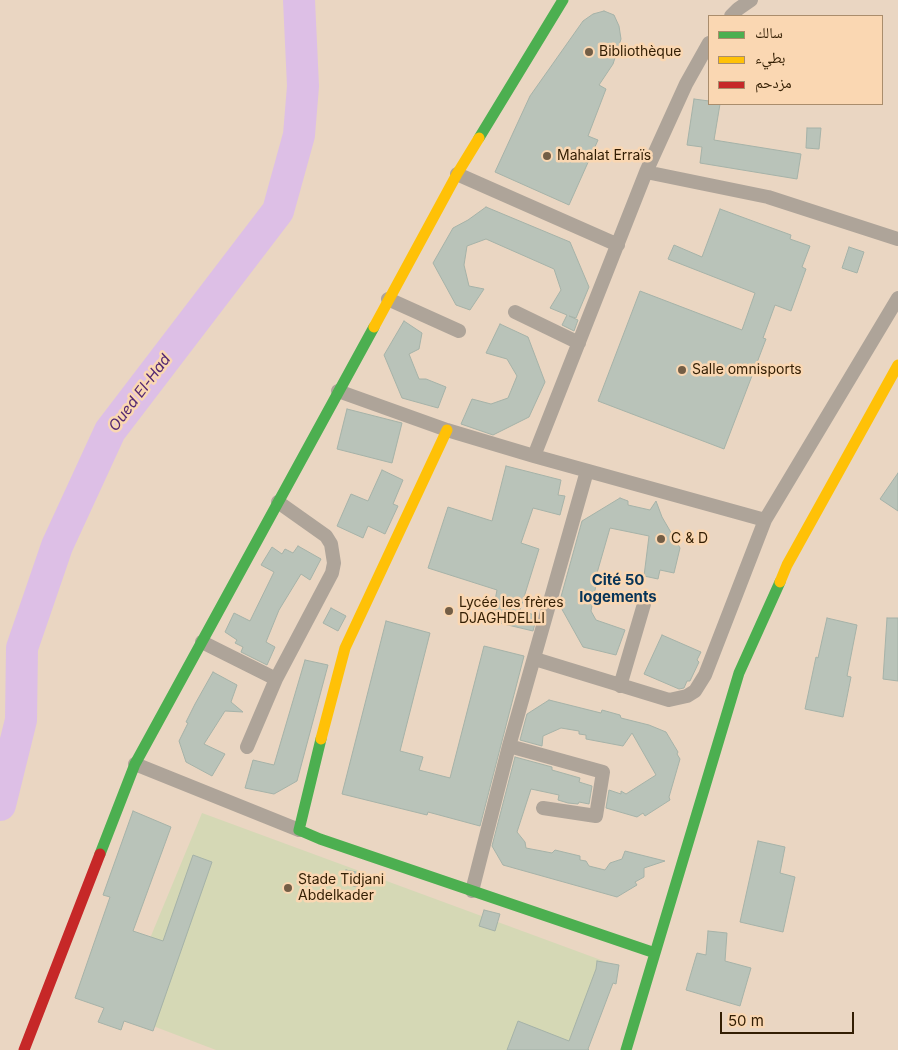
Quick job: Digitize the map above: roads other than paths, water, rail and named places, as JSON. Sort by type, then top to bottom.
[{"type":"street","points":[[24,1050],[135,764],[457,174],[563,0]]},
{"type":"street","points":[[737,8],[751,0]]},
{"type":"street","points":[[534,456],[646,172],[686,84],[708,45]]},
{"type":"street","points":[[646,172],[768,197],[898,239]]},
{"type":"street","points":[[457,174],[618,245]]},
{"type":"street","points":[[535,659],[669,700],[687,696],[695,691],[705,675],[765,520],[898,298]]},
{"type":"street","points":[[388,299],[458,331]]},
{"type":"street","points":[[515,312],[579,342]]},
{"type":"street","points":[[626,1050],[739,673],[787,565],[898,365]]},
{"type":"street","points":[[338,391],[448,430],[534,456],[765,520]]},
{"type":"street","points":[[299,830],[344,648],[448,430]]},
{"type":"street","points":[[472,891],[509,746],[587,471]]},
{"type":"street","points":[[247,747],[276,679],[332,573],[334,563],[334,554],[326,536],[278,502]]},
{"type":"street","points":[[620,686],[644,604]]},
{"type":"street","points":[[202,642],[276,679]]},
{"type":"street","points":[[509,746],[602,772],[596,816],[543,808]]},
{"type":"street","points":[[135,764],[320,839],[655,953]]},
{"type":"waterway","name":"Oued El-Had","points":[[0,805],[21,720],[22,648],[57,546],[110,431],[278,211],[299,135],[303,86],[299,0]]},
{"type":"place","name":"Bibliothèque","points":[[589,52]]},
{"type":"place","name":"Mahalat Erraïs","points":[[547,156]]},
{"type":"place","name":"Salle omnisports","points":[[682,370]]},
{"type":"place","name":"C & D","points":[[661,539]]},
{"type":"place","name":"Lycée les frères DJAGHDELLI","points":[[449,611]]},
{"type":"place","name":"Stade Tidjani Abdelkader","points":[[288,888]]},
{"type":"district","name":"Cité 50 logements","points":[[618,588]]}]
